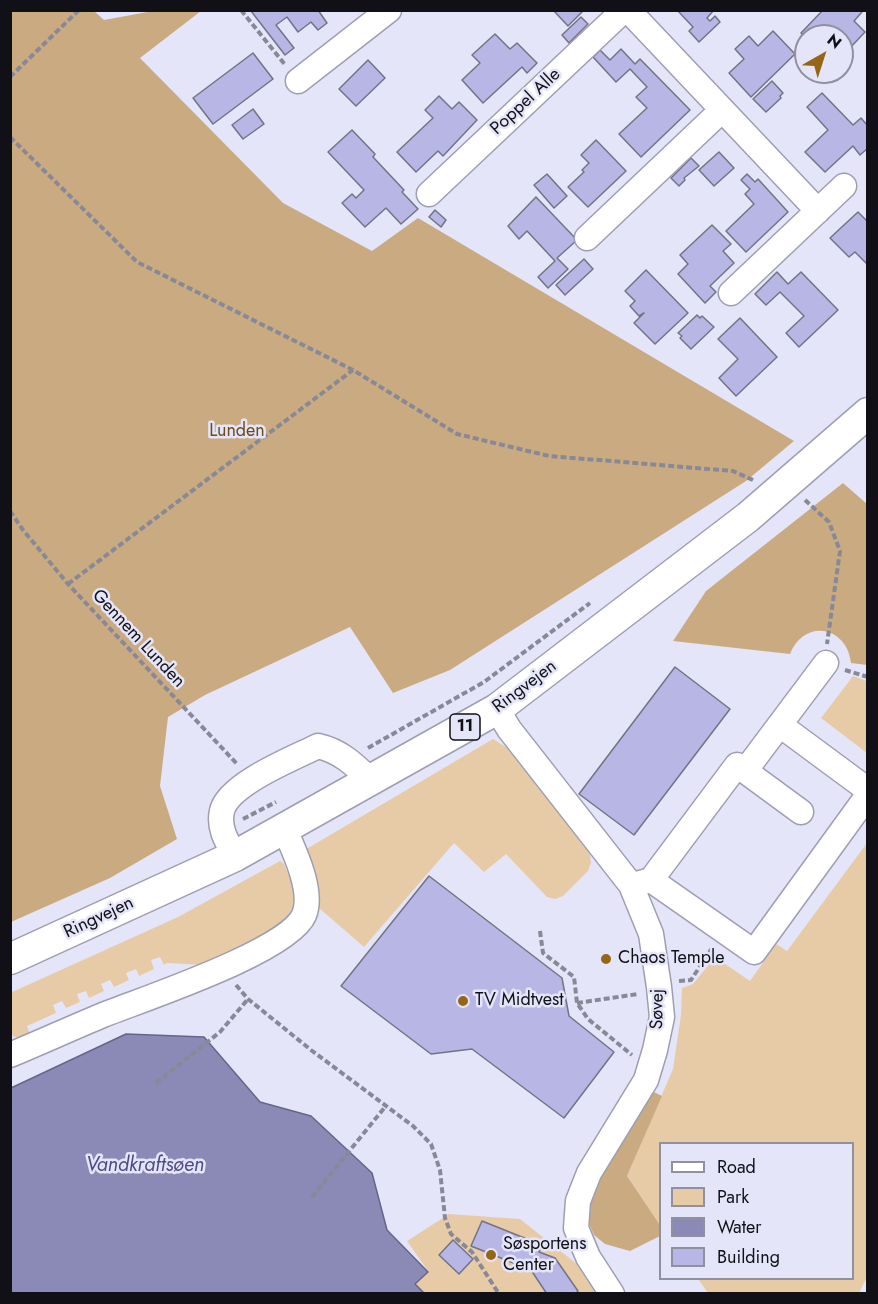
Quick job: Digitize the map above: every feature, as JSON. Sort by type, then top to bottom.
[{"type":"main road","name":"Ringvejen","points":[[10,959],[229,844],[360,770],[497,709],[748,517],[867,413]]},
{"type":"street","points":[[298,81],[389,10]]},
{"type":"street","name":"Poppel Alle","points":[[429,194],[624,10]]},
{"type":"street","points":[[628,10],[818,211]]},
{"type":"street","points":[[587,238],[722,110]]},
{"type":"street","points":[[731,293],[844,186]]},
{"type":"street","points":[[745,771],[826,663]]},
{"type":"street","name":"Søvej","points":[[497,709],[508,729],[641,883],[651,934],[662,1017],[646,1080],[589,1173],[578,1201],[576,1228],[588,1257],[612,1293]]},
{"type":"street","points":[[780,725],[867,790]]},
{"type":"street","points":[[229,844],[222,811],[232,794],[253,780],[318,746],[333,750],[360,770]]},
{"type":"street","points":[[801,812],[737,765],[641,883],[754,952],[867,795]]},
{"type":"street","points":[[10,1055],[223,968],[276,942],[294,930],[304,915],[307,903],[305,882],[280,815]]},
{"type":"path","points":[[10,77],[79,10]]},
{"type":"path","points":[[241,10],[298,81]]},
{"type":"path","points":[[10,137],[137,262],[353,370],[457,434],[549,456],[733,471],[753,480],[746,486]]},
{"type":"path","points":[[68,584],[353,370]]},
{"type":"path","points":[[805,500],[829,522],[840,551],[827,629],[826,663],[867,677]]},
{"type":"path","name":"Gennem Lunden","points":[[10,511],[68,584],[253,780]]},
{"type":"path","points":[[360,770],[370,746],[484,682],[598,597]]},
{"type":"path","points":[[229,844],[247,816],[280,815]]},
{"type":"path","points":[[540,931],[543,953],[574,977],[577,1003],[588,1019],[649,1069]]},
{"type":"path","points":[[223,968],[248,999],[385,1107],[413,1126],[430,1144],[440,1170],[445,1218],[451,1234],[472,1252],[499,1293]]},
{"type":"path","points":[[156,1083],[220,1032],[248,999]]},
{"type":"path","points":[[312,1197],[385,1107]]},
{"type":"green space","name":"Lunden","points":[[11,10],[94,11],[104,20],[153,11],[201,11],[140,58],[283,203],[372,251],[418,218],[794,441],[746,481],[450,670],[393,693],[350,627],[205,695],[168,717],[160,786],[177,839],[110,878],[11,922]]},
{"type":"green space","points":[[843,483],[867,504],[867,665],[851,663],[842,641],[834,634],[824,631],[814,631],[805,635],[796,643],[790,654],[673,641],[706,591]]},
{"type":"green space","points":[[853,676],[867,681],[867,753],[821,718]]},
{"type":"green space","points":[[493,739],[509,749],[590,854],[591,863],[588,871],[563,896],[555,899],[547,897],[506,854],[484,872],[454,843],[364,947],[319,908],[317,887],[303,851]]},
{"type":"green space","points":[[867,843],[868,1275],[859,1293],[708,1293],[699,1280],[854,1280],[854,1142],[659,1142],[659,1224],[627,1176],[673,1069],[681,1015],[682,988],[693,984],[715,957],[750,981],[776,944],[787,951]]},
{"type":"green space","points":[[280,861],[284,864],[294,888],[295,899],[293,911],[280,928],[203,965],[167,963],[164,965],[160,957],[151,960],[154,969],[139,976],[136,969],[126,973],[129,980],[114,987],[110,980],[101,984],[104,991],[89,998],[86,991],[77,994],[80,1002],[66,1008],[62,1001],[53,1005],[56,1013],[27,1026],[31,1037],[20,1038],[11,1034],[10,993],[178,917]]},
{"type":"green space","points":[[648,1089],[662,1096],[627,1176],[659,1224],[659,1236],[630,1251],[605,1244],[594,1235],[587,1219],[591,1187]]},
{"type":"green space","name":"Søsportens Center","points":[[449,1214],[520,1219],[582,1268],[600,1293],[424,1293],[415,1285],[428,1271],[407,1241]]},
{"type":"water","name":"Vandkraftsøen","points":[[126,1034],[204,1037],[260,1102],[311,1116],[372,1173],[387,1230],[428,1272],[415,1284],[424,1293],[11,1293],[11,1088]]},
{"type":"building","points":[[318,10],[327,23],[318,30],[311,22],[298,32],[287,17],[276,25],[294,48],[285,55],[251,11]]},
{"type":"building","points":[[553,10],[584,10],[568,26]]},
{"type":"building","points":[[677,10],[714,10],[707,18],[710,21],[715,16],[720,22],[699,42],[689,31],[693,27]]},
{"type":"building","points":[[823,10],[860,10],[862,12],[854,21],[865,32],[854,44],[854,24],[810,24]]},
{"type":"building","points":[[581,17],[588,24],[569,43],[562,35]]},
{"type":"building","points":[[773,31],[794,55],[751,97],[729,73],[744,59],[735,49],[749,36],[758,46]]},
{"type":"building","points":[[495,34],[510,49],[517,43],[537,63],[527,73],[522,67],[483,103],[462,80],[480,63],[472,55]]},
{"type":"building","points":[[621,49],[635,64],[640,59],[690,110],[641,157],[619,134],[647,108],[636,97],[647,87],[630,69],[616,82],[593,57],[600,50],[610,60]]},
{"type":"building","points":[[253,53],[273,79],[213,124],[193,98]]},
{"type":"building","points":[[368,60],[385,78],[356,106],[339,89]]},
{"type":"building","points":[[772,81],[783,93],[781,98],[766,112],[753,99]]},
{"type":"building","points":[[822,93],[853,125],[861,118],[868,126],[868,148],[860,155],[853,146],[825,172],[805,152],[828,130],[807,107]]},
{"type":"building","points":[[439,96],[452,109],[459,102],[477,120],[443,156],[438,151],[416,172],[397,152],[433,118],[425,110]]},
{"type":"building","points":[[253,109],[264,124],[243,139],[232,125]]},
{"type":"building","points":[[352,130],[375,154],[373,157],[404,190],[402,192],[418,209],[401,224],[386,208],[365,227],[342,203],[352,194],[356,198],[364,190],[328,152]]},
{"type":"building","points":[[596,140],[626,171],[588,207],[568,187],[584,172],[582,170],[589,163],[581,155]]},
{"type":"building","points":[[719,152],[734,168],[714,186],[699,170]]},
{"type":"building","points":[[691,158],[699,166],[684,178],[685,180],[679,186],[671,178]]},
{"type":"building","points":[[547,174],[567,196],[554,208],[534,185]]},
{"type":"building","points":[[747,174],[755,182],[758,179],[788,212],[746,252],[726,231],[754,204],[745,194],[750,189],[741,180]]},
{"type":"building","points":[[536,197],[577,240],[557,258],[568,269],[548,288],[538,277],[555,261],[527,231],[519,239],[508,226]]},
{"type":"building","points":[[435,210],[446,220],[441,227],[429,217]]},
{"type":"building","points":[[858,212],[868,222],[868,265],[855,252],[849,257],[830,238]]},
{"type":"building","points":[[712,225],[731,244],[723,251],[734,263],[710,286],[716,292],[705,303],[678,274],[688,264],[680,255]]},
{"type":"building","points":[[584,259],[593,269],[565,295],[556,285]]},
{"type":"building","points":[[646,270],[688,313],[655,344],[634,323],[644,313],[639,316],[630,306],[635,301],[625,291]]},
{"type":"building","points":[[777,272],[788,284],[801,272],[838,310],[799,347],[786,333],[804,316],[780,292],[766,305],[755,294]]},
{"type":"building","points":[[697,315],[700,318],[702,316],[714,327],[691,349],[678,333]]},
{"type":"building","points":[[740,318],[777,357],[736,396],[719,378],[738,359],[718,339]]},
{"type":"building","points":[[675,667],[730,709],[634,835],[579,794]]},
{"type":"building","name":"TV Midtvest","points":[[429,876],[562,978],[569,1016],[614,1052],[564,1118],[472,1049],[431,1054],[341,986]]},
{"type":"building","points":[[482,1221],[542,1245],[539,1252],[555,1258],[578,1291],[575,1294],[547,1294],[531,1270],[471,1246]]},
{"type":"building","points":[[453,1240],[473,1259],[459,1274],[439,1255]]},
{"type":"place","name":"Chaos Temple","points":[[606,959]]},
{"type":"place","name":"TV Midtvest","points":[[463,1001]]},
{"type":"place","name":"Søsportens Center","points":[[491,1255]]}]
